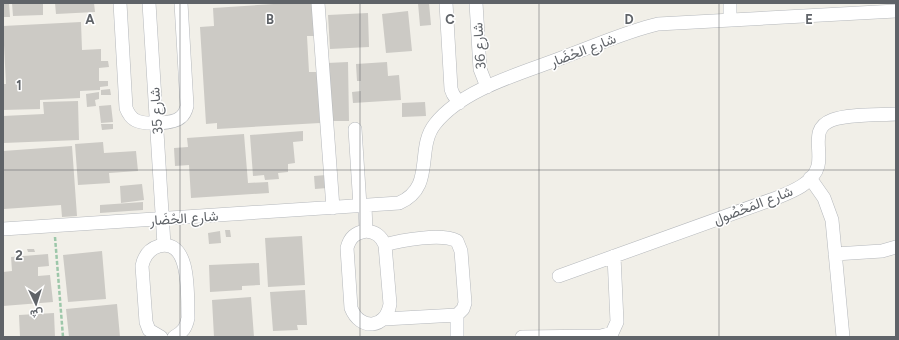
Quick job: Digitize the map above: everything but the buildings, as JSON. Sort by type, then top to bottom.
[{"type":"street","points":[[120,3],[126,108],[134,120],[138,122],[157,123],[177,120],[184,115],[187,106],[181,3]]},
{"type":"street","name":"شارع 35","points":[[149,3],[164,245]]},
{"type":"street","points":[[318,3],[333,208]]},
{"type":"street","points":[[446,3],[451,89],[459,103]]},
{"type":"street","name":"شارع 36","points":[[476,3],[480,69],[487,87]]},
{"type":"street","points":[[730,3],[730,19]]},
{"type":"street","name":"شارع الحْضَار","points":[[3,229],[400,203],[412,196],[420,185],[430,134],[434,126],[459,103],[487,87],[645,27],[673,22],[896,11]]},
{"type":"street","name":"شارع المَحْصُول","points":[[559,276],[776,198],[797,189],[810,178],[818,165],[818,134],[826,123],[838,118],[896,114]]},
{"type":"street","points":[[355,130],[362,206],[366,231]]},
{"type":"street","points":[[810,178],[824,198],[830,212],[843,337]]},
{"type":"street","points":[[384,319],[390,304],[385,245],[381,237],[374,232],[366,231],[356,233],[349,240],[347,248],[352,308],[354,316],[360,321],[368,324],[376,323],[384,319],[457,315],[463,309],[465,303],[462,251],[457,241],[447,238],[410,239],[385,245]]},
{"type":"street","points":[[161,337],[149,330],[146,322],[142,266],[144,258],[148,252],[154,248],[164,245],[176,249],[184,260],[188,318],[186,326],[181,333],[174,337]]},
{"type":"street","points":[[835,254],[882,251],[896,247]]},
{"type":"street","points":[[522,337],[601,336],[612,333],[617,322],[614,256]]},
{"type":"street","points":[[457,315],[458,337]]},
{"type":"path","points":[[54,226],[62,337]]}]
